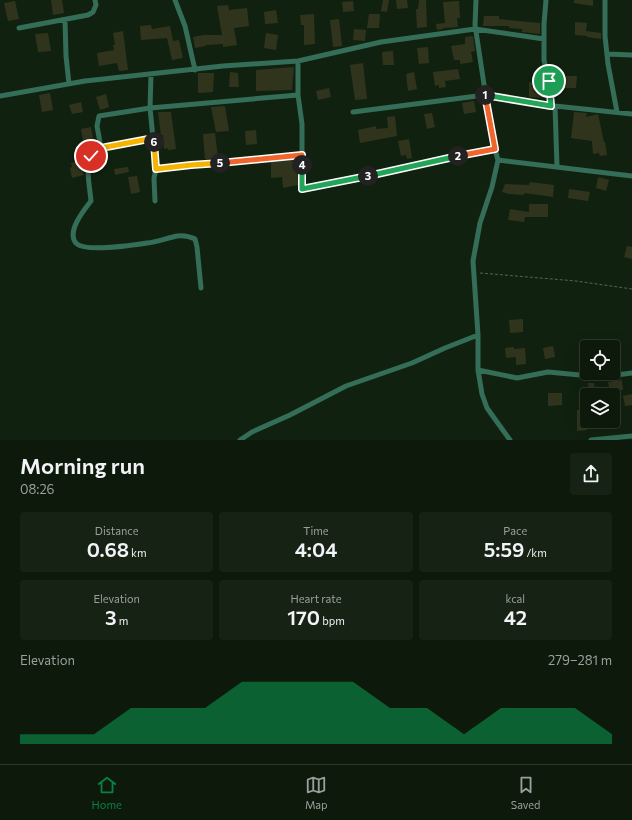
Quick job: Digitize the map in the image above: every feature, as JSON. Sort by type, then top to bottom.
[{"type":"street","points":[[20,28],[88,15],[93,12],[96,5],[95,0]]},
{"type":"street","points":[[175,0],[184,26],[195,70]]},
{"type":"street","points":[[476,0],[476,29],[485,95],[498,160],[492,187],[480,223],[473,261],[478,335],[478,370],[482,394],[487,408],[510,440]]},
{"type":"street","points":[[546,0],[544,60],[553,106],[557,167]]},
{"type":"street","points":[[605,0],[604,36],[617,112]]},
{"type":"street","points":[[65,20],[66,56],[69,84]]},
{"type":"street","points":[[0,96],[69,84],[151,74],[223,66],[298,61],[381,42],[476,29],[544,39]]},
{"type":"street","points":[[607,54],[632,55]]},
{"type":"street","points":[[298,61],[298,95],[302,124],[302,189],[495,149]]},
{"type":"street","points":[[151,74],[150,108],[156,169],[154,178],[155,202]]},
{"type":"street","points":[[101,148],[96,126],[98,116],[150,108],[298,95]]},
{"type":"street","points":[[353,112],[485,95],[553,106],[632,114]]},
{"type":"street","points":[[154,138],[101,148],[93,151],[88,168],[91,201],[78,217],[75,226],[74,239],[76,244],[82,247],[107,248],[148,243],[178,236],[189,236],[195,239],[202,288]]},
{"type":"street","points":[[156,169],[302,155]]},
{"type":"street","points":[[498,160],[632,176]]},
{"type":"street","points":[[240,440],[252,432],[290,415],[346,386],[412,363],[478,335]]},
{"type":"street","points":[[478,370],[517,378],[548,372],[601,377],[632,373]]},
{"type":"street","points":[[591,440],[632,436]]},
{"type":"path","points":[[474,272],[576,281],[632,289]]},
{"type":"building","points":[[51,0],[62,0],[64,13],[53,15]]},
{"type":"building","points":[[383,0],[389,0],[387,12],[381,11]]},
{"type":"building","points":[[396,0],[407,0],[408,8],[397,9]]},
{"type":"building","points":[[419,0],[426,0],[427,27],[417,28],[416,9],[418,9]]},
{"type":"building","points":[[574,0],[593,0],[593,6],[574,3]]},
{"type":"building","points":[[15,1],[19,19],[8,21],[4,3]]},
{"type":"building","points":[[353,1],[354,11],[343,12],[342,2]]},
{"type":"building","points":[[459,1],[460,18],[457,18],[458,27],[437,30],[436,24],[445,23],[443,2]]},
{"type":"building","points":[[228,5],[229,10],[247,8],[249,26],[234,28],[237,45],[223,47],[223,44],[205,45],[206,46],[195,48],[193,37],[204,35],[222,35],[217,6]]},
{"type":"building","points":[[276,10],[278,23],[265,24],[264,12]]},
{"type":"building","points":[[314,14],[315,44],[304,45],[304,25],[301,25],[300,15]]},
{"type":"building","points":[[369,14],[380,14],[379,28],[367,28]]},
{"type":"building","points":[[484,16],[499,16],[499,19],[540,23],[540,34],[522,32],[522,29],[509,28],[509,26],[483,26]]},
{"type":"building","points":[[339,19],[342,46],[333,47],[330,20]]},
{"type":"building","points":[[575,22],[587,23],[586,31],[601,33],[601,39],[575,35]]},
{"type":"building","points":[[151,25],[152,29],[170,26],[173,41],[179,40],[183,58],[172,60],[167,38],[141,40],[140,26]]},
{"type":"building","points":[[354,29],[366,30],[365,41],[353,40]]},
{"type":"building","points":[[123,31],[128,70],[119,71],[117,63],[99,66],[97,53],[114,50],[113,45],[115,45],[113,33]]},
{"type":"building","points":[[48,33],[51,51],[38,52],[35,34]]},
{"type":"building","points":[[266,33],[278,35],[276,50],[264,48]]},
{"type":"building","points":[[473,36],[475,51],[471,52],[473,62],[460,64],[460,60],[454,60],[451,46],[465,44],[465,37]]},
{"type":"building","points":[[428,47],[429,63],[419,64],[417,48]]},
{"type":"building","points":[[393,51],[394,65],[383,65],[382,52]]},
{"type":"building","points":[[363,63],[367,99],[355,100],[350,65]]},
{"type":"building","points":[[294,67],[292,90],[256,91],[256,70]]},
{"type":"building","points":[[458,69],[460,79],[445,81],[446,87],[439,88],[439,85],[435,86],[433,72]]},
{"type":"building","points":[[230,72],[238,73],[239,87],[229,87]]},
{"type":"building","points":[[414,72],[417,89],[408,91],[406,74]]},
{"type":"building","points":[[198,73],[214,73],[213,92],[198,93]]},
{"type":"building","points":[[566,76],[577,76],[576,88],[565,88]]},
{"type":"building","points":[[529,82],[545,82],[546,98],[529,97]]},
{"type":"building","points":[[329,88],[331,97],[318,100],[316,91]]},
{"type":"building","points":[[50,93],[53,110],[42,112],[39,95]]},
{"type":"building","points":[[106,94],[109,107],[100,110],[96,97]]},
{"type":"building","points":[[474,101],[476,112],[464,114],[462,103]]},
{"type":"building","points":[[81,102],[83,112],[72,114],[69,105]]},
{"type":"building","points":[[225,106],[229,131],[216,132],[211,107]]},
{"type":"building","points":[[158,112],[171,112],[176,149],[164,149],[163,135],[161,135]]},
{"type":"building","points":[[574,112],[587,113],[586,117],[598,114],[607,155],[600,156],[599,153],[593,154],[592,141],[571,138]]},
{"type":"building","points":[[432,113],[435,127],[427,129],[424,114]]},
{"type":"building","points":[[395,116],[397,136],[360,143],[358,130],[376,126],[376,129],[388,128],[387,117]]},
{"type":"building","points":[[91,127],[94,144],[84,146],[81,129]]},
{"type":"building","points":[[256,130],[257,144],[246,145],[245,131]]},
{"type":"building","points":[[215,133],[218,158],[205,159],[203,134]]},
{"type":"building","points":[[409,139],[412,158],[407,159],[406,155],[401,156],[398,141]]},
{"type":"building","points":[[297,159],[298,185],[283,188],[282,177],[271,178],[271,162]]},
{"type":"building","points":[[80,160],[84,175],[72,178],[70,168],[72,167],[71,163]]},
{"type":"building","points":[[128,167],[129,172],[115,175],[114,169]]},
{"type":"building","points":[[137,176],[140,192],[131,194],[128,177]]},
{"type":"building","points":[[598,177],[609,180],[606,191],[596,188]]},
{"type":"building","points":[[530,182],[554,185],[553,197],[524,193],[524,195],[509,194],[502,192],[505,184],[529,185]]},
{"type":"building","points":[[569,189],[590,192],[588,201],[568,198]]},
{"type":"building","points":[[529,204],[548,204],[548,217],[525,217],[524,222],[508,220],[510,209],[529,212]]},
{"type":"building","points":[[627,246],[632,247],[632,259],[624,257]]},
{"type":"building","points":[[523,319],[523,332],[510,333],[509,320]]},
{"type":"building","points":[[553,346],[555,357],[545,359],[543,348]]},
{"type":"building","points":[[514,347],[514,349],[525,348],[526,364],[516,365],[516,357],[506,358],[505,348]]},
{"type":"building","points":[[622,380],[623,390],[620,390],[620,388],[609,388],[608,382]]},
{"type":"building","points":[[588,383],[594,383],[594,388],[588,388]]},
{"type":"building","points":[[548,393],[562,393],[562,405],[548,406]]},
{"type":"building","points":[[632,394],[632,405],[625,406],[623,396]]},
{"type":"building","points":[[577,410],[580,410],[580,428],[587,428],[587,430],[577,431]]},
{"type":"route","points":[[91,156],[93,151],[101,148],[154,138],[156,169],[302,155],[302,189],[495,149],[485,95],[551,106],[549,81]]}]
